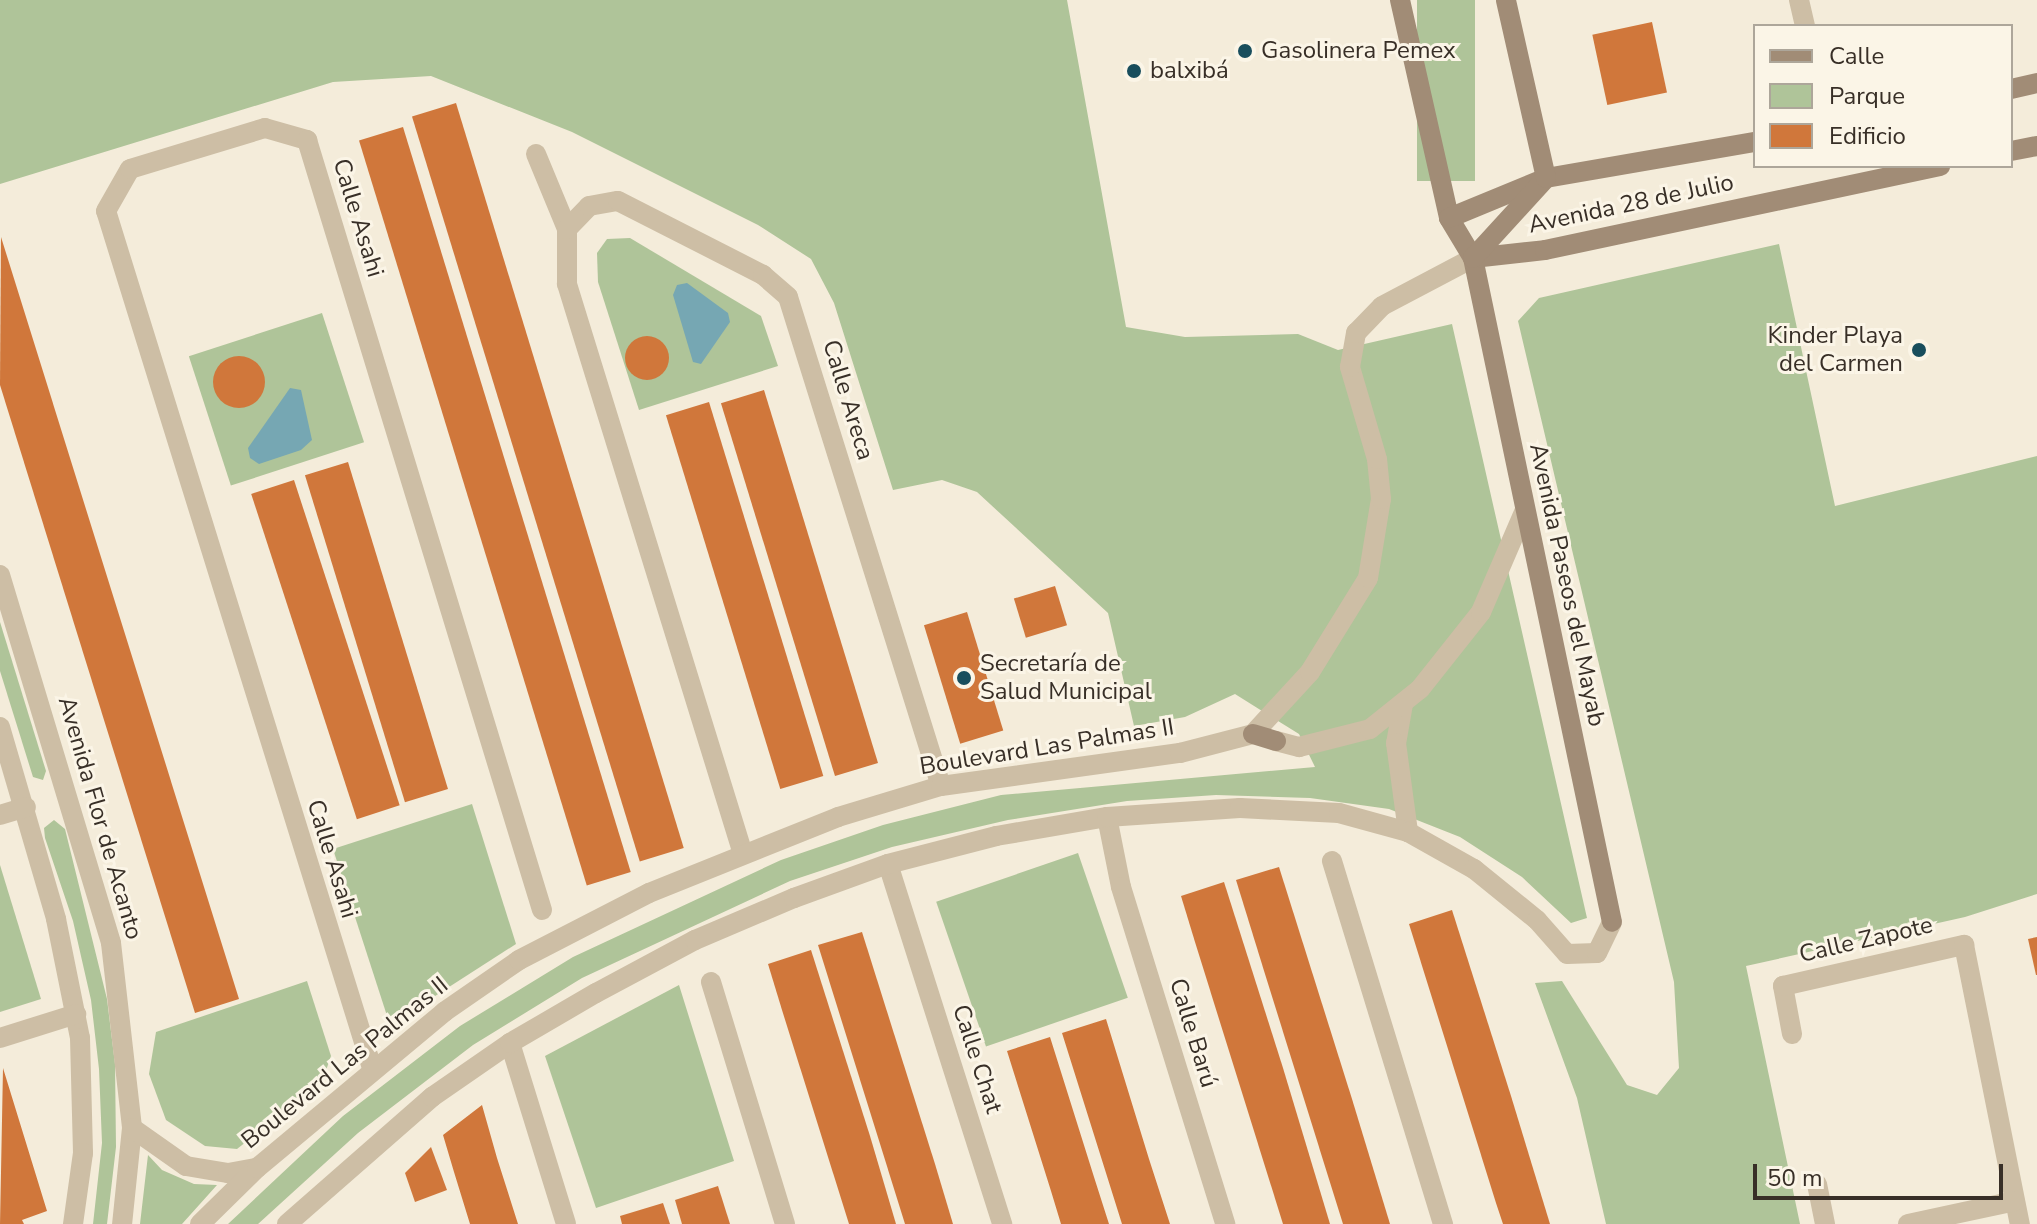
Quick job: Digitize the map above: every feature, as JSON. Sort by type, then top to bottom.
[{"type":"main road","name":"Avenida Paseos del Mayab","points":[[1400,0],[1449,218],[1473,258],[1612,922]]},
{"type":"main road","points":[[1473,258],[1546,178],[1506,0]]},
{"type":"main road","points":[[2013,89],[2037,83]]},
{"type":"main road","name":"Avenida 28 de Julio","points":[[1449,218],[1546,178],[1753,142]]},
{"type":"main road","points":[[2013,151],[2037,146]]},
{"type":"main road","name":"Avenida 28 de Julio","points":[[1473,258],[1545,250],[1931,168]]},
{"type":"main road","points":[[1253,734],[1276,741]]},
{"type":"street","points":[[1799,0],[1805,24]]},
{"type":"street","name":"Calle Asahi","points":[[372,1068],[334,954],[106,211],[130,169],[265,128],[307,140],[542,910]]},
{"type":"street","points":[[536,154],[567,229],[567,284],[743,854]]},
{"type":"street","name":"Calle Areca","points":[[567,229],[589,206],[618,201],[763,275],[788,297],[941,786]]},
{"type":"street","points":[[1253,734],[1310,672],[1368,578],[1381,499],[1377,459],[1350,367],[1356,333],[1382,306],[1473,258]]},
{"type":"street","points":[[1276,741],[1299,747],[1331,743],[1370,729],[1403,704],[1470,631],[1524,512]]},
{"type":"street","name":"Avenida Flor de Acanto","points":[[0,575],[111,943],[132,1128],[122,1224]]},
{"type":"street","points":[[1403,704],[1396,743],[1408,832]]},
{"type":"street","points":[[0,727],[26,807],[76,1014],[83,1153],[73,1224]]},
{"type":"street","name":"Boulevard Las Palmas II","points":[[200,1224],[257,1168],[372,1068],[519,960],[649,893],[838,817],[941,786],[1180,753],[1253,734]]},
{"type":"street","points":[[0,815],[26,807]]},
{"type":"street","points":[[287,1224],[421,1106],[510,1043],[695,940],[888,864],[996,836],[1107,817],[1282,808],[1339,813],[1408,832],[1474,869],[1537,920],[1567,954],[1597,953],[1612,922]]},
{"type":"street","name":"Calle Barú","points":[[1107,817],[1121,887],[1225,1224]]},
{"type":"street","points":[[1332,861],[1443,1224]]},
{"type":"street","name":"Calle Chat","points":[[888,864],[1002,1224]]},
{"type":"street","name":"Calle Zapote","points":[[1792,1034],[1783,986],[1964,945],[2020,1224]]},
{"type":"street","points":[[711,982],[785,1224]]},
{"type":"street","points":[[0,1038],[76,1014]]},
{"type":"street","points":[[510,1043],[566,1224]]},
{"type":"street","points":[[132,1128],[186,1166],[228,1173],[257,1168]]},
{"type":"street","points":[[1817,1184],[1825,1224]]},
{"type":"street","points":[[1908,1224],[2015,1201]]},
{"type":"green space","points":[[0,0],[1067,0],[1126,327],[1185,337],[1298,334],[1338,350],[1452,324],[1587,918],[1571,923],[1522,877],[1460,837],[1389,809],[1310,798],[1216,795],[1127,801],[1008,820],[892,847],[790,881],[582,978],[473,1045],[358,1133],[258,1224],[228,1224],[343,1116],[460,1026],[573,957],[781,860],[883,825],[1001,795],[1315,767],[1299,734],[1235,694],[1185,717],[1134,726],[1108,613],[977,492],[942,480],[893,490],[834,303],[811,259],[758,225],[572,132],[431,76],[333,82],[0,184]]},
{"type":"green space","points":[[1417,0],[1475,0],[1475,181],[1417,181]]},
{"type":"green space","points":[[630,238],[761,316],[778,366],[639,410],[598,282],[597,253],[607,239]]},
{"type":"green space","points":[[1779,244],[1835,506],[2037,456],[2037,894],[1965,917],[1746,966],[1800,1224],[1606,1224],[1577,1098],[1535,983],[1562,981],[1627,1085],[1657,1095],[1679,1068],[1674,982],[1518,321],[1539,298]]},
{"type":"green space","points":[[322,313],[364,442],[231,486],[189,356]]},
{"type":"green space","points":[[0,622],[46,771],[43,780],[33,777],[0,671]]},
{"type":"green space","points":[[472,804],[516,944],[390,1025],[333,849]]},
{"type":"green space","points":[[54,820],[65,829],[107,999],[115,1064],[116,1147],[107,1224],[93,1224],[102,1143],[99,1069],[91,1000],[73,921],[45,838],[44,828]]},
{"type":"green space","points":[[1078,853],[1128,998],[986,1046],[936,902]]},
{"type":"green space","points":[[0,865],[41,999],[0,1012]]},
{"type":"green space","points":[[307,981],[331,1056],[322,1082],[237,1149],[205,1146],[166,1120],[149,1074],[156,1032]]},
{"type":"green space","points":[[679,985],[734,1161],[596,1208],[545,1056]]},
{"type":"green space","points":[[148,1155],[162,1170],[194,1184],[217,1185],[182,1224],[140,1224]]},
{"type":"water","points":[[687,283],[728,313],[730,322],[701,364],[693,362],[673,295],[677,285]]},
{"type":"water","points":[[290,388],[301,390],[312,440],[301,450],[259,464],[250,458],[248,448]]},
{"type":"building","points":[[1652,22],[1667,92],[1607,105],[1592,35]]},
{"type":"building","points":[[456,103],[684,848],[640,861],[412,116]]},
{"type":"building","points":[[403,127],[631,872],[587,885],[359,140]]},
{"type":"building","points":[[1,237],[239,999],[195,1013],[0,385]]},
{"type":"building","points":[[647,336],[662,343],[669,358],[662,373],[647,380],[632,373],[625,358],[632,343]]},
{"type":"building","points":[[239,356],[257,364],[265,382],[257,400],[239,408],[221,400],[213,382],[221,364]]},
{"type":"building","points":[[764,390],[878,763],[835,776],[721,403]]},
{"type":"building","points":[[709,402],[823,776],[780,789],[666,415]]},
{"type":"building","points":[[348,462],[448,789],[405,802],[305,475]]},
{"type":"building","points":[[294,480],[400,805],[357,819],[251,494]]},
{"type":"building","points":[[1055,586],[1067,625],[1026,638],[1014,599]]},
{"type":"building","name":"Secretaría de Salud Municipal","points":[[967,612],[1003,731],[960,744],[924,625]]},
{"type":"building","points":[[1279,867],[1390,1224],[1343,1224],[1265,974],[1236,880]]},
{"type":"building","points":[[1224,882],[1330,1224],[1283,1224],[1195,942],[1181,896]]},
{"type":"building","points":[[1452,910],[1550,1224],[1503,1224],[1496,1203],[1409,924]]},
{"type":"building","points":[[862,932],[953,1224],[905,1224],[818,945]]},
{"type":"building","points":[[2037,937],[2037,975],[2036,975],[2028,939]]},
{"type":"building","points":[[811,950],[896,1224],[849,1224],[782,1010],[768,964]]},
{"type":"building","points":[[1106,1019],[1170,1224],[1122,1224],[1062,1033]]},
{"type":"building","points":[[1050,1037],[1109,1224],[1061,1224],[1007,1051]]},
{"type":"building","points":[[3,1068],[47,1211],[22,1220],[24,1224],[0,1224]]},
{"type":"building","points":[[482,1105],[518,1224],[470,1224],[454,1172],[443,1135]]},
{"type":"building","points":[[431,1147],[447,1190],[415,1202],[405,1173]]},
{"type":"building","points":[[718,1186],[730,1224],[682,1224],[675,1200]]},
{"type":"building","points":[[663,1203],[670,1224],[622,1224],[620,1216]]},
{"type":"place","name":"Gasolinera Pemex","points":[[1245,51]]},
{"type":"place","name":"balxibá","points":[[1134,71]]},
{"type":"place","name":"Kinder Playa del Carmen","points":[[1919,350]]},
{"type":"place","name":"Secretaría de Salud Municipal","points":[[964,678]]}]
